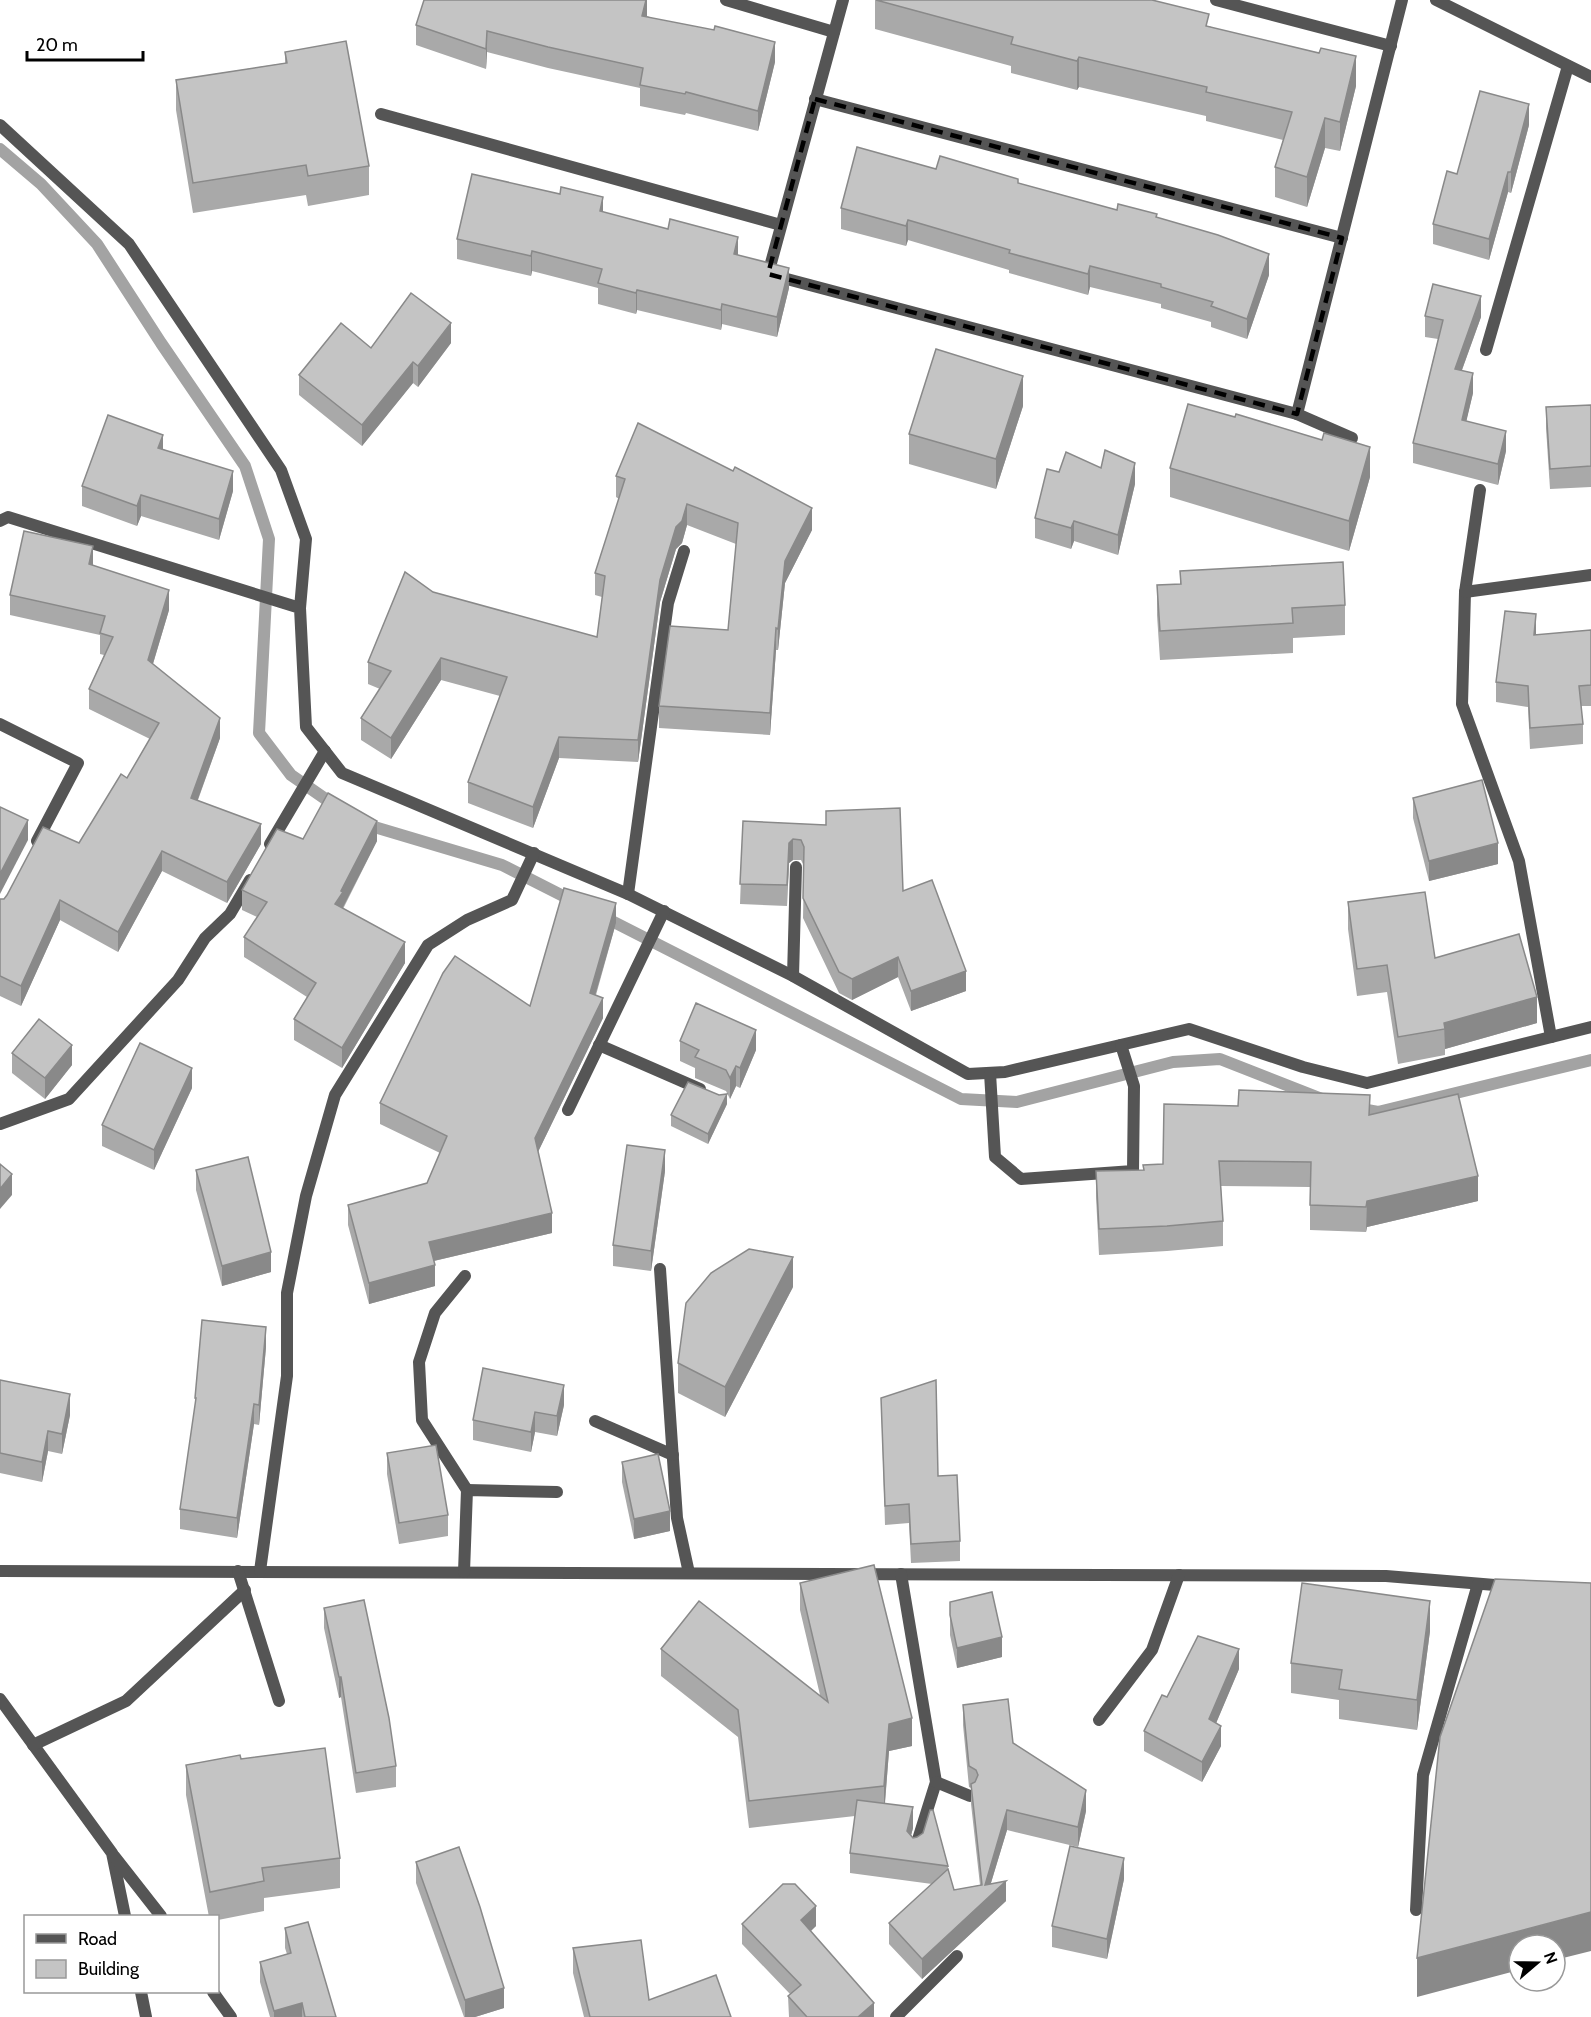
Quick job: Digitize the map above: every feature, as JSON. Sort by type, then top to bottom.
[{"type":"street","points":[[726,0],[834,32]]},
{"type":"street","points":[[843,0],[768,274],[1297,414],[1352,438]]},
{"type":"street","points":[[1216,0],[1390,46]]},
{"type":"street","points":[[1297,414],[1402,0]]},
{"type":"street","points":[[1436,0],[1591,77]]},
{"type":"street","points":[[1486,350],[1568,66]]},
{"type":"street","points":[[815,99],[1342,238]]},
{"type":"street","points":[[381,114],[781,225]]},
{"type":"street","points":[[0,125],[129,244],[281,470],[306,539],[300,608],[306,727],[342,773],[628,894],[663,914],[793,976],[968,1074],[1005,1072],[1122,1047],[1189,1029],[1303,1067],[1367,1083],[1591,1027]]},
{"type":"street","points":[[1480,490],[1465,592],[1462,704],[1518,861],[1551,1037]]},
{"type":"street","points":[[0,521],[8,517],[300,608]]},
{"type":"street","points":[[628,894],[668,603],[684,551]]},
{"type":"street","points":[[1465,592],[1591,575]]},
{"type":"street","points":[[0,724],[78,763],[31,853]]},
{"type":"street","points":[[0,1124],[69,1099],[178,980],[205,938],[230,914],[325,751]]},
{"type":"street","points":[[260,1571],[287,1376],[287,1293],[306,1196],[335,1095],[428,945],[467,920],[512,900],[534,854]]},
{"type":"street","points":[[793,976],[796,867]]},
{"type":"street","points":[[568,1110],[663,914]]},
{"type":"street","points":[[599,1045],[712,1094]]},
{"type":"street","points":[[990,1074],[995,1157],[1021,1179],[1133,1171],[1134,1086],[1122,1047]]},
{"type":"street","points":[[660,1269],[677,1518],[689,1573]]},
{"type":"street","points":[[464,1572],[467,1490],[422,1420],[419,1362],[435,1313],[465,1276]]},
{"type":"street","points":[[596,1421],[673,1455]]},
{"type":"street","points":[[467,1490],[557,1492]]},
{"type":"street","points":[[0,1571],[1386,1576],[1523,1587]]},
{"type":"street","points":[[238,1571],[279,1701]]},
{"type":"street","points":[[901,1574],[936,1782],[915,1850]]},
{"type":"street","points":[[1099,1720],[1152,1650],[1179,1575]]},
{"type":"street","points":[[1416,1910],[1423,1775],[1478,1584]]},
{"type":"street","points":[[33,1745],[126,1701],[245,1590]]},
{"type":"street","points":[[0,1699],[159,1915]]},
{"type":"street","points":[[936,1782],[970,1796]]},
{"type":"street","points":[[112,1853],[126,1915]]},
{"type":"street","points":[[896,2017],[957,1956]]},
{"type":"street","points":[[141,1993],[146,2017]]},
{"type":"street","points":[[214,1993],[231,2017]]},
{"type":"highlighted area","points":[[815,99],[1342,238],[1297,414],[768,274]]},
{"type":"building","points":[[424,0],[646,0],[642,16],[714,30],[715,26],[775,42],[758,111],[686,92],[685,94],[640,85],[643,68],[487,31],[486,49],[416,25]]},
{"type":"building","points":[[876,0],[1152,0],[1209,14],[1206,26],[1319,53],[1321,48],[1356,56],[1340,122],[1325,118],[1307,177],[1275,167],[1292,112],[1206,92],[1207,87],[1079,57],[1077,61],[1011,44],[1013,37]]},
{"type":"building","points":[[346,41],[369,166],[308,176],[306,165],[193,183],[176,80],[287,63],[285,52]]},
{"type":"building","points":[[1480,91],[1529,104],[1511,172],[1508,172],[1489,239],[1433,224],[1447,171],[1457,174]]},
{"type":"building","points":[[857,147],[936,169],[940,156],[1018,179],[1018,183],[1117,210],[1118,204],[1157,214],[1156,217],[1218,235],[1269,254],[1247,319],[1211,306],[1213,302],[1161,287],[1161,284],[1090,266],[1088,274],[1009,253],[1010,250],[908,220],[906,226],[841,208]]},
{"type":"building","points":[[472,174],[560,194],[561,187],[603,197],[600,211],[668,229],[670,219],[738,237],[734,254],[789,268],[777,317],[722,304],[721,310],[637,290],[636,293],[598,283],[602,269],[532,251],[531,256],[457,239]]},
{"type":"building","points":[[1433,284],[1481,296],[1455,369],[1473,373],[1462,420],[1506,431],[1498,464],[1413,443],[1443,320],[1425,316]]},
{"type":"building","points":[[411,293],[451,323],[418,366],[413,362],[362,425],[299,375],[341,323],[371,348]]},
{"type":"building","points":[[936,349],[1023,376],[996,459],[909,434]]},
{"type":"building","points":[[1188,404],[1235,417],[1236,414],[1322,440],[1324,433],[1370,447],[1349,521],[1170,468]]},
{"type":"building","points":[[1591,405],[1591,466],[1550,469],[1546,407]]},
{"type":"building","points":[[108,415],[163,435],[158,448],[233,471],[219,519],[141,495],[137,506],[82,486]]},
{"type":"building","points":[[638,423],[733,471],[735,467],[812,508],[785,561],[778,629],[776,628],[770,713],[659,706],[670,626],[728,630],[738,523],[687,504],[682,521],[676,527],[660,580],[638,740],[559,737],[533,807],[468,782],[507,677],[441,658],[391,738],[361,718],[391,671],[368,662],[405,572],[433,592],[597,637],[605,576],[595,573],[625,479],[616,476]]},
{"type":"building","points":[[1105,450],[1135,463],[1118,535],[1074,521],[1071,528],[1035,518],[1047,469],[1059,472],[1066,452],[1101,468]]},
{"type":"building","points":[[24,531],[93,546],[89,564],[169,590],[148,660],[220,718],[191,798],[261,824],[227,882],[162,851],[118,932],[60,900],[21,986],[0,976],[0,899],[4,899],[7,895],[43,827],[79,843],[121,774],[127,778],[159,723],[89,689],[113,637],[100,633],[105,616],[10,595]]},
{"type":"building","points":[[1343,562],[1345,605],[1292,608],[1293,623],[1160,631],[1157,585],[1181,584],[1180,571]]},
{"type":"building","points":[[1505,611],[1536,614],[1534,635],[1591,630],[1591,685],[1579,686],[1583,724],[1530,728],[1528,686],[1496,682]]},
{"type":"building","points":[[1482,780],[1498,843],[1429,861],[1413,798]]},
{"type":"building","points":[[328,793],[377,821],[335,904],[405,942],[342,1048],[294,1019],[316,983],[244,937],[267,902],[242,890],[277,829],[303,839]]},
{"type":"building","points":[[0,807],[28,820],[0,874]]},
{"type":"building","points":[[900,808],[903,891],[932,880],[966,971],[911,991],[898,957],[852,979],[839,972],[803,898],[804,847],[801,840],[793,839],[789,843],[787,885],[740,884],[743,821],[826,825],[826,811]]},
{"type":"building","points":[[564,888],[616,903],[590,993],[603,998],[535,1138],[552,1213],[429,1242],[435,1265],[369,1283],[348,1205],[427,1183],[447,1136],[380,1103],[443,973],[455,956],[530,1006]]},
{"type":"building","points":[[1425,892],[1435,958],[1519,934],[1537,997],[1444,1023],[1445,1029],[1398,1037],[1387,965],[1357,969],[1348,902]]},
{"type":"building","points":[[696,1003],[756,1030],[740,1068],[736,1066],[730,1078],[726,1070],[695,1057],[699,1050],[680,1041]]},
{"type":"building","points":[[39,1019],[72,1045],[45,1078],[12,1053]]},
{"type":"building","points":[[140,1043],[192,1068],[154,1150],[102,1125]]},
{"type":"building","points":[[688,1082],[719,1095],[727,1094],[708,1134],[671,1115]]},
{"type":"building","points":[[1239,1090],[1370,1095],[1369,1115],[1458,1094],[1478,1176],[1367,1201],[1366,1207],[1310,1205],[1311,1162],[1219,1161],[1223,1221],[1099,1229],[1096,1171],[1144,1170],[1143,1165],[1163,1164],[1164,1104],[1238,1106]]},
{"type":"building","points":[[627,1145],[665,1150],[651,1251],[613,1245]]},
{"type":"building","points":[[248,1157],[271,1252],[222,1266],[196,1170]]},
{"type":"building","points":[[0,1164],[12,1174],[0,1189]]},
{"type":"building","points":[[749,1249],[793,1257],[725,1387],[678,1363],[686,1303],[711,1273]]},
{"type":"building","points":[[202,1320],[266,1327],[259,1405],[254,1404],[237,1518],[180,1509],[196,1398]]},
{"type":"building","points":[[483,1368],[564,1385],[557,1416],[535,1412],[531,1432],[473,1420]]},
{"type":"building","points":[[0,1380],[70,1394],[62,1434],[48,1431],[42,1462],[0,1453]]},
{"type":"building","points":[[936,1380],[938,1476],[957,1475],[960,1541],[911,1544],[909,1504],[885,1506],[881,1398]]},
{"type":"building","points":[[436,1445],[448,1515],[399,1523],[387,1453]]},
{"type":"building","points":[[658,1454],[670,1511],[634,1519],[622,1462]]},
{"type":"building","points":[[874,1565],[912,1718],[889,1724],[884,1786],[749,1801],[738,1710],[661,1649],[699,1601],[828,1702],[800,1583]]},
{"type":"building","points":[[1495,1579],[1591,1583],[1591,1912],[1417,1958],[1440,1737]]},
{"type":"building","points":[[1302,1583],[1430,1601],[1417,1700],[1339,1689],[1342,1670],[1291,1663]]},
{"type":"building","points":[[992,1592],[1002,1637],[957,1648],[950,1615],[950,1602]]},
{"type":"building","points":[[364,1600],[389,1718],[396,1766],[356,1773],[341,1677],[339,1677],[324,1608]]},
{"type":"building","points":[[1198,1636],[1239,1649],[1209,1719],[1221,1726],[1202,1762],[1144,1731],[1162,1695],[1167,1697]]},
{"type":"building","points":[[1008,1699],[1013,1743],[1086,1790],[1078,1827],[1007,1810],[985,1885],[1006,1881],[922,1959],[889,1923],[948,1869],[954,1890],[982,1885],[971,1784],[975,1782],[978,1775],[976,1770],[969,1766],[963,1705]]},
{"type":"building","points":[[325,1748],[340,1858],[262,1868],[264,1881],[210,1892],[186,1765],[240,1755],[241,1759]]},
{"type":"building","points":[[857,1800],[913,1807],[907,1831],[913,1838],[923,1833],[930,1810],[933,1810],[948,1866],[850,1853]]},
{"type":"building","points":[[1070,1846],[1124,1858],[1107,1939],[1052,1926]]},
{"type":"building","points":[[459,1847],[504,1988],[465,2000],[416,1862]]},
{"type":"building","points":[[783,1884],[795,1884],[816,1906],[801,1920],[874,2003],[858,2017],[807,2017],[788,1996],[801,1985],[742,1924]]},
{"type":"building","points":[[308,1922],[336,2017],[305,2017],[302,2003],[274,2011],[260,1962],[291,1953],[285,1928]]},
{"type":"building","points":[[641,1940],[649,2000],[716,1975],[731,2017],[590,2017],[573,1948]]},
{"type":"waterway","points":[[0,149],[41,184],[97,244],[245,466],[269,539],[259,733],[291,775],[337,807]]},
{"type":"waterway","points":[[361,823],[502,865],[575,902]]},
{"type":"waterway","points":[[604,917],[961,1099],[1017,1102],[1173,1062],[1220,1059],[1322,1099]]},
{"type":"waterway","points":[[1356,1108],[1378,1112],[1591,1060]]}]
